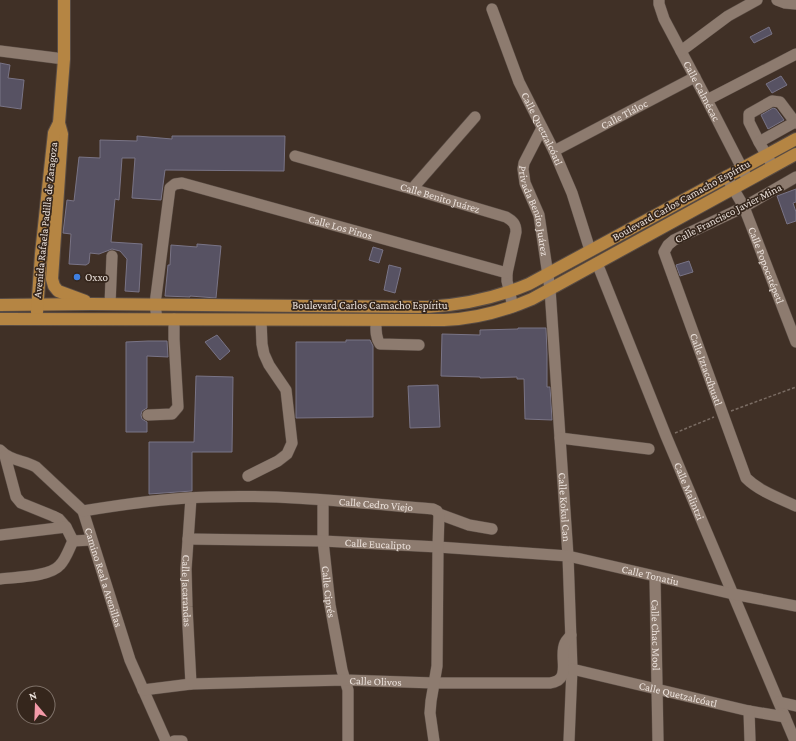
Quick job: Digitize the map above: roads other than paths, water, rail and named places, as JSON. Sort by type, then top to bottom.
[{"type":"main road","name":"Avenida Rafaela Padilla de Zaragoza","points":[[64,0],[64,59],[59,123],[62,134],[52,280],[58,292],[92,304]]},
{"type":"main road","name":"Avenida Rafaela Padilla de Zaragoza","points":[[37,319],[36,305],[54,133],[59,123]]},
{"type":"main road","name":"Boulevard Carlos Camacho Espíritu","points":[[0,305],[155,304],[427,307],[461,304],[510,292],[547,274],[796,139]]},
{"type":"main road","name":"Boulevard Carlos Camacho Espíritu","points":[[0,319],[458,320],[513,307],[550,289],[796,154]]},
{"type":"main road","points":[[38,285],[54,286]]},
{"type":"street","name":"Calle Calmécac","points":[[659,0],[664,19],[748,181]]},
{"type":"street","points":[[681,51],[722,20],[757,0]]},
{"type":"street","points":[[777,0],[785,3],[796,4]]},
{"type":"street","name":"Calle Quetzalcóatl","points":[[492,9],[519,82],[554,151],[572,193],[590,250]]},
{"type":"street","points":[[0,51],[64,59]]},
{"type":"street","points":[[707,100],[796,54]]},
{"type":"street","name":"Calle Tláloc","points":[[554,151],[695,77]]},
{"type":"street","points":[[759,142],[796,122],[780,102],[772,101],[749,114],[749,122],[759,142],[773,167]]},
{"type":"street","points":[[412,189],[475,117]]},
{"type":"street","name":"Privada Benito Juárez","points":[[542,128],[524,163],[523,170],[525,183],[539,215],[547,274]]},
{"type":"street","name":"Calle Benito Juárez","points":[[295,156],[412,189],[506,217],[511,220],[516,226],[516,232],[507,273],[513,307]]},
{"type":"street","name":"Calle Popocatépetl","points":[[726,176],[744,207],[796,342]]},
{"type":"street","name":"Calle Francisco Javier Mina","points":[[664,252],[668,245],[674,240],[744,207],[796,177]]},
{"type":"street","name":"Calle Los Pinos","points":[[155,304],[170,188],[175,184],[182,183],[507,273]]},
{"type":"street","name":"Calle Iztaccíhuatl","points":[[664,252],[746,478],[752,484],[796,506]]},
{"type":"street","points":[[110,304],[112,256]]},
{"type":"street","name":"Calle Malintzi","points":[[597,264],[666,436],[795,741]]},
{"type":"street","name":"Calle Kokul Can","points":[[547,274],[550,289],[568,556],[572,669],[569,741]]},
{"type":"street","points":[[155,304],[157,319]]},
{"type":"street","points":[[148,415],[172,414],[178,407],[174,319]]},
{"type":"street","points":[[248,476],[278,461],[287,454],[292,443],[286,390],[269,365],[264,354],[260,320]]},
{"type":"street","points":[[376,320],[376,331],[380,344],[419,345]]},
{"type":"street","points":[[560,438],[649,449]]},
{"type":"street","points":[[2,453],[12,459],[29,463],[36,467],[83,510]]},
{"type":"street","points":[[2,453],[16,497],[21,503],[59,519],[66,527],[73,541]]},
{"type":"street","name":"Calle Cedro Viejo","points":[[83,510],[135,503],[191,498],[262,497],[323,500],[433,509],[439,514],[469,525],[492,529]]},
{"type":"street","name":"Calle Jacarandas","points":[[191,498],[186,569],[186,607],[191,684]]},
{"type":"street","name":"Calle Ciprés","points":[[323,500],[323,541],[326,579],[336,644],[348,690],[348,741]]},
{"type":"street","name":"Camino Real a Arenillas","points":[[83,510],[91,540],[130,660],[166,741]]},
{"type":"street","points":[[434,741],[430,713],[437,666],[439,514]]},
{"type":"street","points":[[0,535],[66,527]]},
{"type":"street","name":"Calle Eucalipto","points":[[188,539],[323,541],[568,556]]},
{"type":"street","points":[[73,541],[91,540]]},
{"type":"street","points":[[0,578],[49,572],[57,568],[61,564],[73,541]]},
{"type":"street","name":"Calle Tonatiu","points":[[568,556],[655,577],[796,606]]},
{"type":"street","name":"Calle Chac Mool","points":[[655,577],[658,741]]},
{"type":"street","name":"Calle Olivos","points":[[143,690],[191,684],[346,680],[434,683],[555,682],[561,679],[563,647],[571,635]]},
{"type":"street","name":"Calle Quetzalcóatl","points":[[572,669],[749,711],[785,717]]},
{"type":"street","points":[[779,702],[796,706]]},
{"type":"street","points":[[749,711],[750,741]]},
{"type":"street","points":[[174,741],[182,741]]},
{"type":"place","name":"Oxxo","points":[[77,277]]}]
